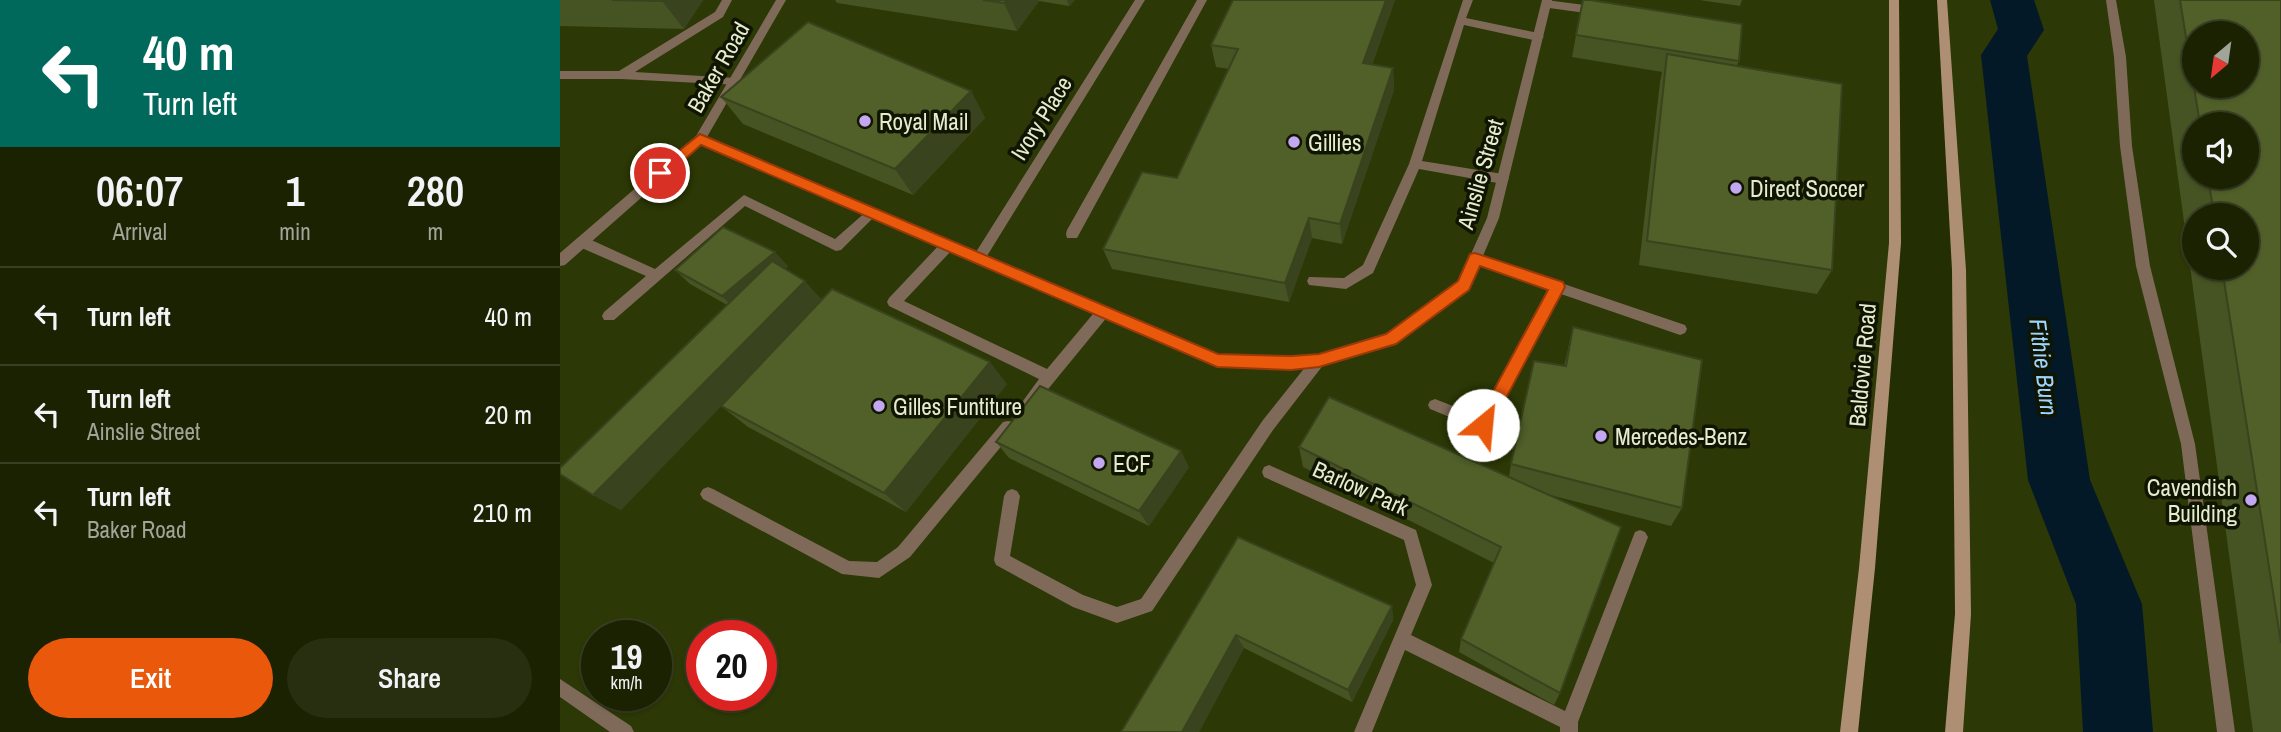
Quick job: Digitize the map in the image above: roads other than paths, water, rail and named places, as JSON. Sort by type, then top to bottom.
[{"type":"main road","name":"Baldovie Road","points":[[1849,732],[1867,568],[1895,243],[1894,0]]},
{"type":"main road","points":[[1941,0],[1959,270],[1962,614],[1954,732]]},
{"type":"street","points":[[621,75],[719,14],[727,0]]},
{"type":"street","name":"Baker Road","points":[[561,260],[700,139],[781,0]]},
{"type":"street","name":"Ivory Place","points":[[978,259],[1140,0]]},
{"type":"street","points":[[1072,234],[1202,0]]},
{"type":"street","points":[[1314,281],[1346,284],[1368,269],[1415,164],[1468,0]]},
{"type":"street","points":[[2111,0],[2120,57],[2126,146],[2143,266],[2188,444],[2226,732]]},
{"type":"street","points":[[1546,2],[1616,13]]},
{"type":"street","name":"Ainslie Street","points":[[700,139],[1217,361],[1291,363],[1319,360],[1391,339],[1464,285],[1493,218],[1546,2]]},
{"type":"street","points":[[1460,20],[1538,37]]},
{"type":"street","points":[[560,75],[621,75],[735,82]]},
{"type":"street","points":[[1415,164],[1503,179]]},
{"type":"street","points":[[609,316],[744,200],[836,246],[872,213]]},
{"type":"street","points":[[582,242],[657,275]]},
{"type":"street","points":[[947,246],[894,302],[1049,377]]},
{"type":"street","points":[[1475,258],[1680,329]]},
{"type":"street","points":[[1435,405],[1483,425],[1558,287]]},
{"type":"street","points":[[708,494],[848,569],[879,570],[904,552],[1103,312]]},
{"type":"street","points":[[1012,496],[1002,560],[1079,601],[1117,615],[1146,606],[1268,425],[1319,360]]},
{"type":"street","name":"Barlow Park","points":[[1269,472],[1411,535],[1424,585],[1363,732]]},
{"type":"street","points":[[1403,640],[1569,727],[1640,537]]},
{"type":"street","points":[[560,687],[625,732]]},
{"type":"waterway","name":"Fithie Burn","points":[[2012,0],[2021,30],[2004,55],[2059,480],[2109,604],[2118,732]]},
{"type":"place","name":"Royal Mail","points":[[865,121]]},
{"type":"place","name":"Gillies","points":[[1294,142]]},
{"type":"place","name":"Direct Soccer","points":[[1736,188]]},
{"type":"place","name":"Gilles Funtiture","points":[[879,406]]},
{"type":"place","name":"Mercedes-Benz","points":[[1601,436]]},
{"type":"place","name":"ECF","points":[[1099,463]]},
{"type":"place","name":"Cavendish Building","points":[[2251,500]]}]
